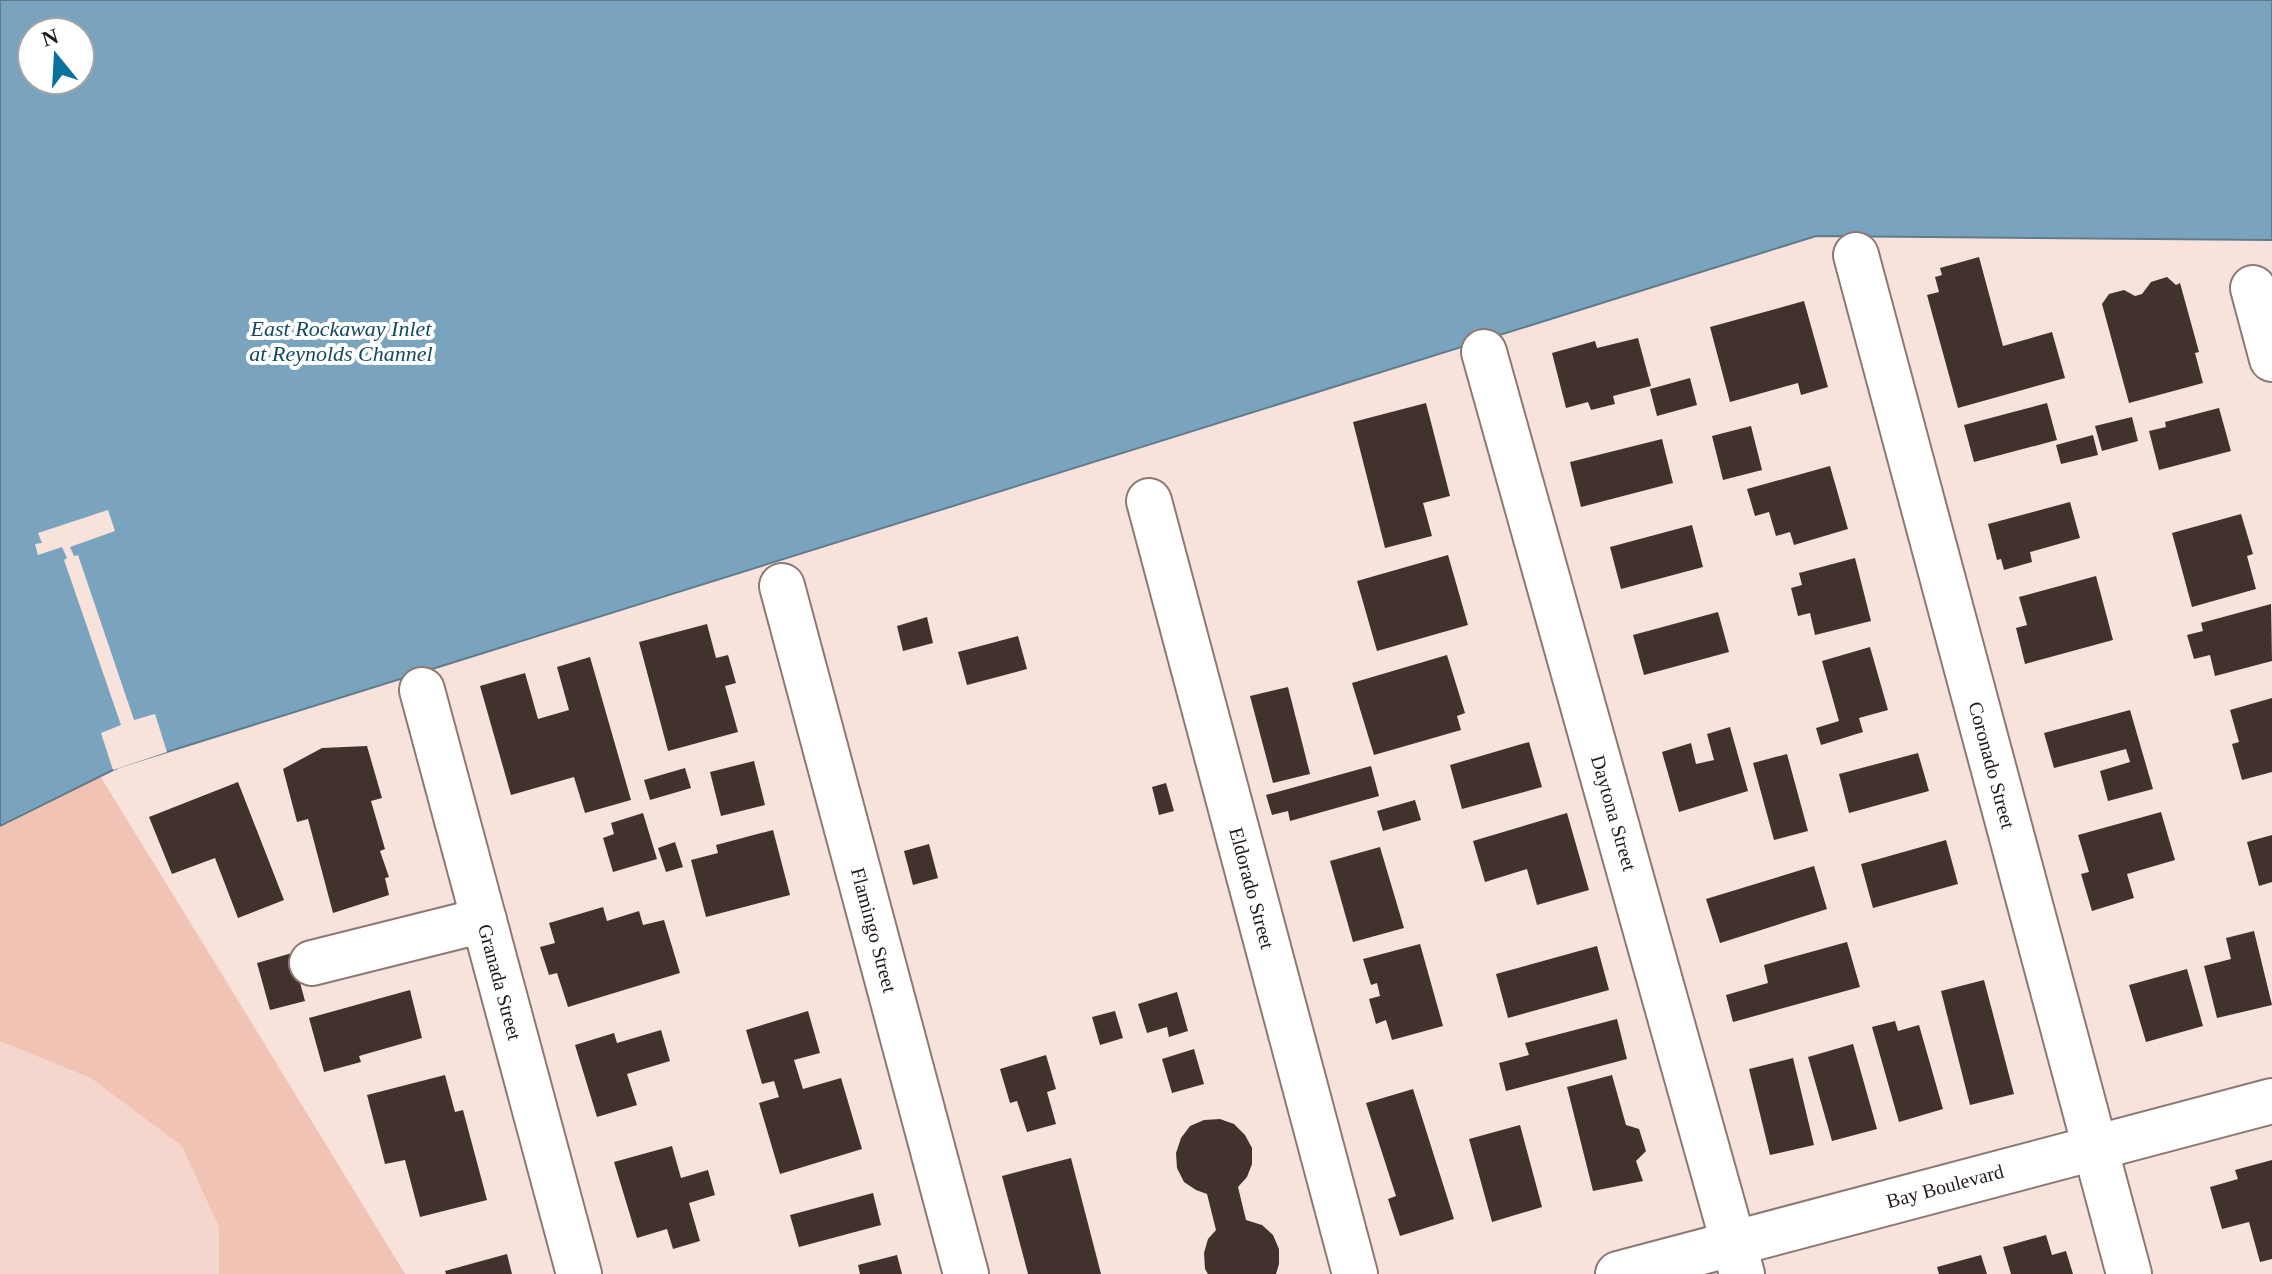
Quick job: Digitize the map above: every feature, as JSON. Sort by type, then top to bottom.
[{"type":"street","name":"Coronado Street","points":[[1856,255],[2129,1274]]},
{"type":"street","points":[[2253,288],[2272,359]]},
{"type":"street","name":"Daytona Street","points":[[1484,352],[1738,1258]]},
{"type":"street","name":"Eldorado Street","points":[[1149,501],[1355,1274]]},
{"type":"street","name":"Flamingo Street","points":[[782,586],[966,1274]]},
{"type":"street","name":"Granada Street","points":[[422,690],[579,1274]]},
{"type":"street","points":[[312,963],[484,920]]},
{"type":"street","name":"Bay Boulevard","points":[[1618,1274],[1738,1258],[2095,1146],[2272,1101]]},
{"type":"shaded area","points":[[100,776],[405,1274],[0,1274],[0,826]]},
{"type":"shaded area","points":[[100,776],[405,1274],[219,1274],[219,1227],[182,1146],[91,1078],[0,1041],[0,826]]},
{"type":"water","name":"East Rockaway Inlet at Reynolds Channel","points":[[0,0],[2272,0],[2272,240],[1816,236],[119,767],[0,826]]},
{"type":"pier","points":[[108,510],[115,531],[70,547],[74,556],[78,555],[134,720],[155,714],[167,752],[113,770],[101,733],[121,725],[64,560],[67,558],[62,547],[38,555],[35,544],[42,543],[38,533]]},
{"type":"building","points":[[1979,257],[2003,346],[2052,332],[2065,378],[1958,408],[1927,295],[1939,292],[1935,277],[1942,275],[1940,268]]},
{"type":"building","points":[[2167,277],[2176,285],[2180,283],[2199,352],[2195,353],[2203,383],[2129,403],[2102,304],[2109,294],[2124,290],[2135,296],[2142,294],[2151,282]]},
{"type":"building","points":[[1804,301],[1828,387],[1801,395],[1798,383],[1730,402],[1710,327]]},
{"type":"building","points":[[1638,338],[1651,386],[1613,396],[1615,404],[1591,410],[1588,402],[1566,408],[1552,353],[1595,341],[1597,348]]},
{"type":"building","points":[[1690,378],[1697,405],[1657,416],[1650,389]]},
{"type":"building","points":[[1426,403],[1450,496],[1423,503],[1432,536],[1385,548],[1353,422]]},
{"type":"building","points":[[2047,403],[2057,440],[1974,462],[1964,425]]},
{"type":"building","points":[[2219,408],[2231,451],[2159,470],[2149,431],[2166,427],[2165,422]]},
{"type":"building","points":[[2132,417],[2138,441],[2102,451],[2095,426]]},
{"type":"building","points":[[1751,426],[1762,470],[1723,480],[1712,436]]},
{"type":"building","points":[[2093,435],[2098,455],[2061,464],[2056,445]]},
{"type":"building","points":[[1662,439],[1673,483],[1581,507],[1570,462]]},
{"type":"building","points":[[1830,466],[1848,529],[1794,545],[1790,532],[1776,536],[1769,512],[1755,516],[1747,489]]},
{"type":"building","points":[[2070,502],[2080,538],[2030,552],[2032,562],[2004,570],[2001,559],[1997,560],[1988,524]]},
{"type":"building","points":[[2241,514],[2253,554],[2247,556],[2256,589],[2192,607],[2172,533]]},
{"type":"building","points":[[1692,525],[1703,567],[1621,589],[1610,547]]},
{"type":"building","points":[[1448,555],[1468,625],[1377,651],[1357,581]]},
{"type":"building","points":[[1855,558],[1871,621],[1815,635],[1810,613],[1798,616],[1791,588],[1802,585],[1799,573]]},
{"type":"building","points":[[2096,576],[2113,640],[2025,664],[2016,628],[2027,625],[2019,597]]},
{"type":"building","points":[[2271,604],[2272,661],[2215,676],[2210,655],[2194,659],[2187,635],[2203,631],[2201,623]]},
{"type":"building","points":[[1718,612],[1729,652],[1644,675],[1633,635]]},
{"type":"building","points":[[927,617],[933,643],[903,651],[897,626]]},
{"type":"building","points":[[707,624],[716,658],[728,655],[736,683],[725,686],[738,732],[668,751],[639,642]]},
{"type":"building","points":[[1018,636],[1027,669],[967,685],[958,652]]},
{"type":"building","points":[[1870,647],[1888,710],[1859,718],[1863,732],[1821,745],[1816,728],[1839,721],[1822,661]]},
{"type":"building","points":[[1447,655],[1465,713],[1457,716],[1461,730],[1374,755],[1352,683]]},
{"type":"building","points":[[590,657],[631,800],[585,813],[574,777],[511,795],[480,686],[525,673],[538,719],[569,710],[557,667]]},
{"type":"building","points":[[1288,687],[1310,774],[1273,783],[1250,696]]},
{"type":"building","points":[[2272,698],[2272,772],[2242,780],[2232,744],[2239,742],[2230,710]]},
{"type":"building","points":[[2130,710],[2153,789],[2108,801],[2100,771],[2130,762],[2126,749],[2054,768],[2044,733]]},
{"type":"building","points":[[1730,727],[1748,791],[1679,812],[1662,752],[1691,743],[1696,764],[1714,760],[1707,734]]},
{"type":"building","points":[[1529,742],[1542,787],[1462,809],[1450,765]]},
{"type":"building","points":[[367,746],[382,798],[371,801],[385,849],[380,851],[389,877],[385,878],[389,895],[333,913],[308,819],[297,822],[283,769],[322,748]]},
{"type":"building","points":[[1918,753],[1929,791],[1849,813],[1839,774]]},
{"type":"building","points":[[1787,754],[1808,831],[1774,840],[1753,763]]},
{"type":"building","points":[[754,761],[765,805],[721,816],[710,772]]},
{"type":"building","points":[[1371,766],[1379,796],[1290,821],[1288,811],[1272,815],[1266,795]]},
{"type":"building","points":[[685,768],[691,788],[650,800],[644,780]]},
{"type":"building","points":[[238,782],[284,900],[238,918],[215,858],[172,874],[149,817]]},
{"type":"building","points":[[1166,783],[1174,811],[1159,815],[1152,787]]},
{"type":"building","points":[[1415,800],[1421,820],[1383,831],[1377,811]]},
{"type":"building","points":[[2161,812],[2175,860],[2127,874],[2134,898],[2092,911],[2081,874],[2089,872],[2078,835]]},
{"type":"building","points":[[643,813],[657,859],[613,872],[603,838],[614,834],[611,823]]},
{"type":"building","points":[[1567,813],[1589,890],[1537,905],[1527,869],[1485,882],[1473,841]]},
{"type":"building","points":[[773,830],[790,895],[706,917],[691,860],[718,853],[716,845]]},
{"type":"building","points":[[2272,835],[2272,882],[2259,886],[2247,842]]},
{"type":"building","points":[[1946,840],[1958,884],[1873,908],[1861,864]]},
{"type":"building","points":[[675,842],[683,867],[666,872],[658,848]]},
{"type":"building","points":[[929,844],[938,878],[913,885],[904,851]]},
{"type":"building","points":[[1380,847],[1404,928],[1353,942],[1330,861]]},
{"type":"building","points":[[1814,866],[1827,909],[1720,943],[1706,899]]},
{"type":"building","points":[[603,907],[607,921],[639,911],[643,925],[664,920],[680,973],[568,1007],[557,973],[549,975],[540,947],[555,943],[549,923]]},
{"type":"building","points":[[2254,931],[2272,1005],[2217,1018],[2204,966],[2231,959],[2226,938]]},
{"type":"building","points":[[1847,942],[1860,987],[1733,1022],[1726,995],[1768,983],[1764,965]]},
{"type":"building","points":[[1420,944],[1443,1026],[1392,1040],[1386,1020],[1376,1024],[1369,999],[1380,996],[1377,983],[1371,985],[1363,959]]},
{"type":"building","points":[[1597,946],[1609,990],[1508,1018],[1496,974]]},
{"type":"building","points":[[292,953],[305,1001],[270,1010],[257,963]]},
{"type":"building","points":[[2187,969],[2203,1026],[2146,1042],[2129,985]]},
{"type":"building","points":[[1984,980],[2014,1094],[1970,1105],[1941,991]]},
{"type":"building","points":[[410,990],[422,1038],[359,1056],[361,1062],[324,1072],[309,1018]]},
{"type":"building","points":[[1177,992],[1188,1031],[1169,1037],[1167,1027],[1147,1033],[1138,1004]]},
{"type":"building","points":[[808,1011],[820,1053],[794,1060],[803,1089],[841,1078],[862,1149],[780,1174],[759,1103],[779,1097],[774,1081],[762,1084],[746,1030]]},
{"type":"building","points":[[1115,1011],[1123,1038],[1100,1045],[1092,1017]]},
{"type":"building","points":[[1617,1019],[1627,1059],[1506,1091],[1499,1063],[1529,1055],[1525,1043]]},
{"type":"building","points":[[1895,1021],[1898,1031],[1919,1025],[1943,1109],[1899,1122],[1872,1027]]},
{"type":"building","points":[[661,1030],[670,1061],[627,1074],[637,1105],[597,1117],[575,1045],[614,1033],[617,1043]]},
{"type":"building","points":[[1853,1044],[1877,1129],[1832,1141],[1808,1057]]},
{"type":"building","points":[[1194,1049],[1204,1084],[1172,1093],[1162,1059]]},
{"type":"building","points":[[1046,1055],[1056,1089],[1047,1092],[1056,1124],[1027,1132],[1017,1101],[1010,1103],[1000,1069]]},
{"type":"building","points":[[1793,1058],[1814,1145],[1770,1155],[1749,1069]]},
{"type":"building","points":[[445,1075],[455,1112],[463,1110],[487,1200],[420,1217],[405,1160],[385,1164],[367,1095]]},
{"type":"building","points":[[1612,1075],[1626,1125],[1639,1129],[1646,1151],[1636,1161],[1643,1181],[1593,1191],[1567,1087]]},
{"type":"building","points":[[1413,1089],[1454,1219],[1400,1236],[1388,1199],[1396,1196],[1366,1103]]},
{"type":"building","points":[[1220,1119],[1234,1124],[1252,1148],[1252,1164],[1247,1177],[1238,1187],[1246,1220],[1262,1225],[1273,1235],[1279,1249],[1276,1274],[1208,1274],[1205,1269],[1204,1253],[1208,1239],[1216,1230],[1207,1194],[1184,1182],[1177,1168],[1176,1153],[1181,1138],[1190,1126],[1204,1120]]},
{"type":"building","points":[[1520,1125],[1542,1207],[1492,1222],[1469,1139]]},
{"type":"building","points":[[672,1146],[681,1178],[708,1170],[715,1195],[689,1203],[700,1241],[673,1249],[667,1229],[637,1238],[614,1162]]},
{"type":"building","points":[[1071,1158],[1101,1274],[1028,1274],[1002,1176]]},
{"type":"building","points":[[2272,1160],[2272,1259],[2260,1262],[2249,1222],[2222,1229],[2210,1187],[2238,1179],[2235,1170]]},
{"type":"building","points":[[873,1193],[881,1225],[799,1247],[790,1215]]},
{"type":"building","points":[[2046,1235],[2052,1255],[2066,1251],[2073,1274],[2011,1274],[2003,1247]]},
{"type":"building","points":[[507,1254],[512,1274],[446,1274],[445,1271]]},
{"type":"building","points":[[897,1255],[902,1274],[860,1274],[858,1265]]},
{"type":"building","points":[[1981,1255],[1987,1274],[1939,1274],[1937,1267]]}]
